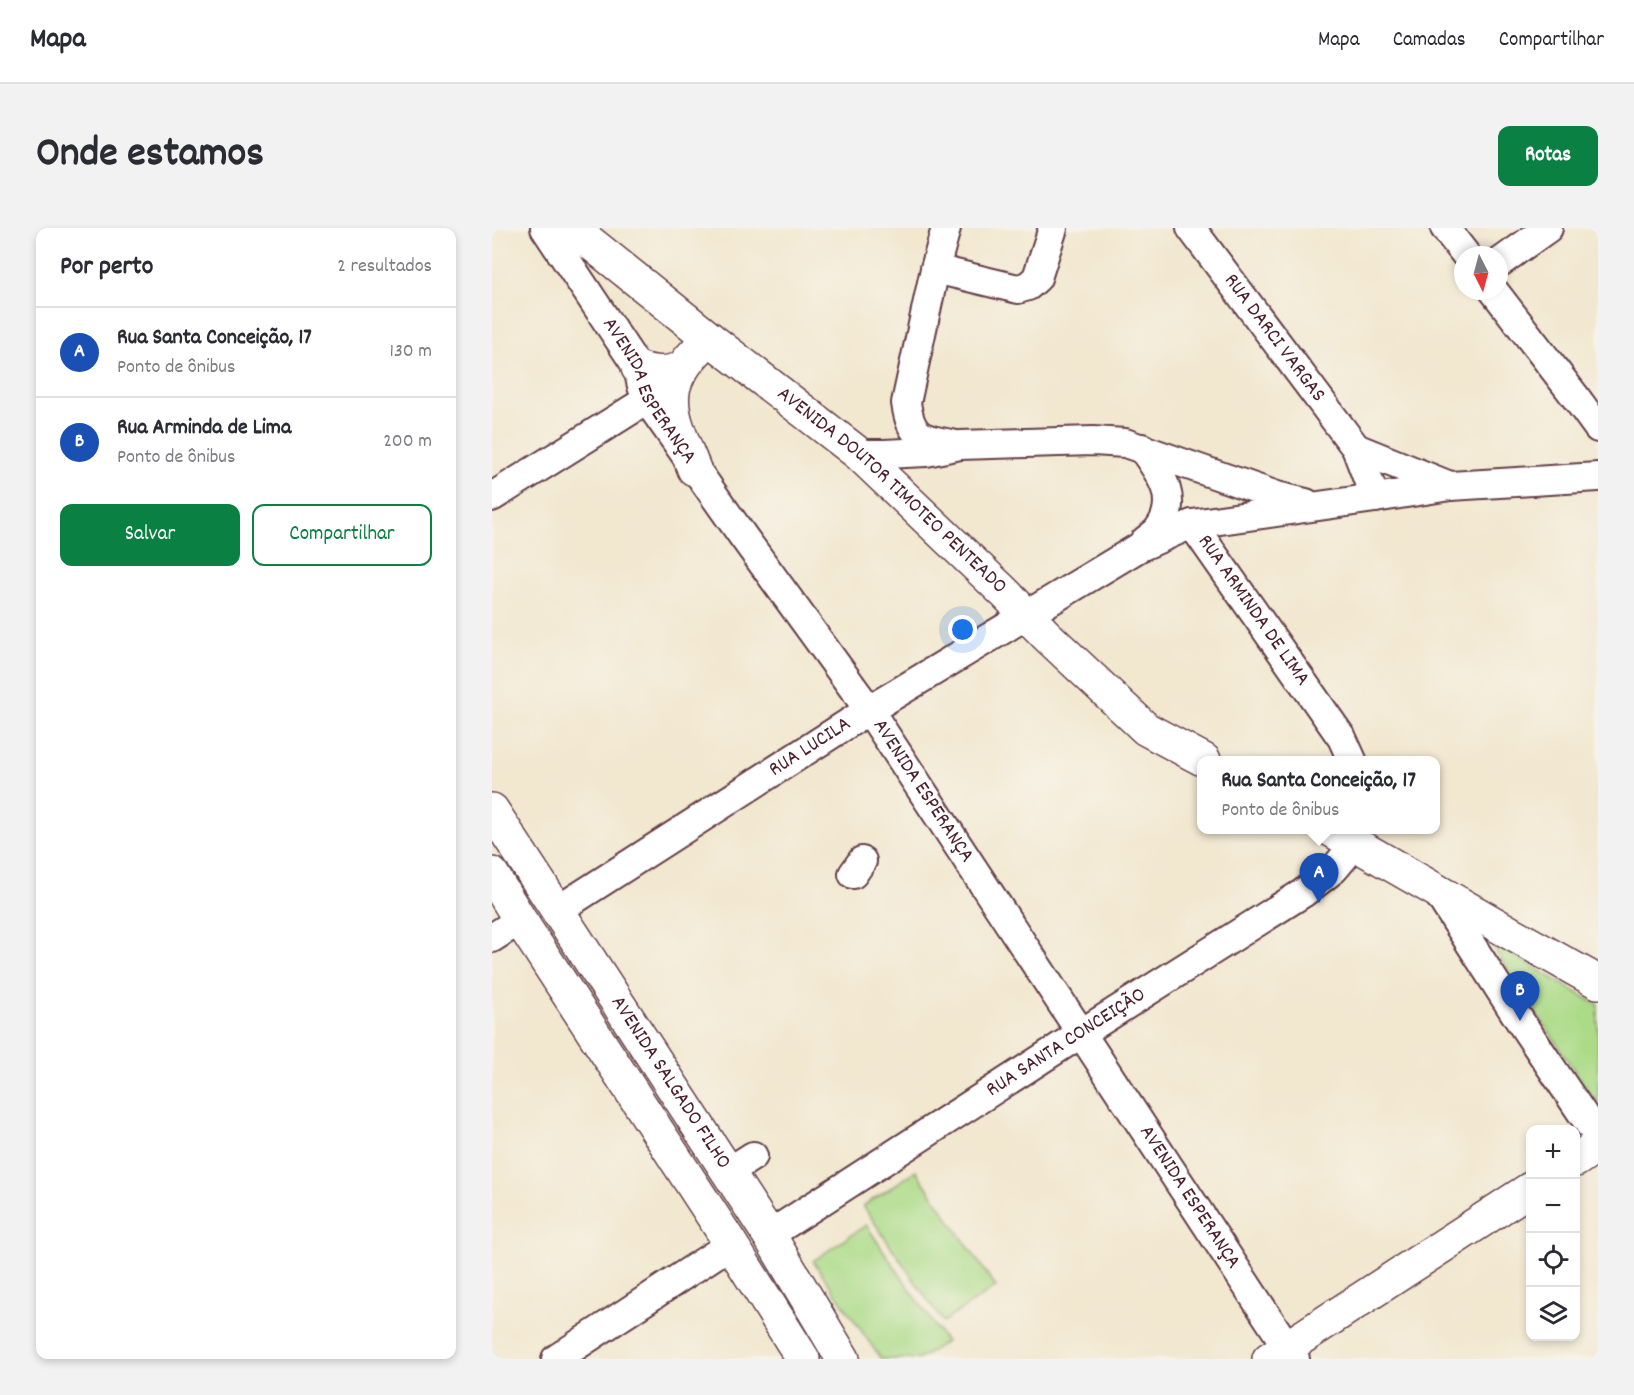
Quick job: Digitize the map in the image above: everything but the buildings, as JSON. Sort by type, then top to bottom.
[{"type":"main road","name":"AVENIDA DOUTOR TIMOTEO PENTEADO","points":[[572,228],[859,454],[1146,729],[1197,756]]},
{"type":"main road","points":[[694,468],[673,411],[672,391],[683,368],[709,338]]},
{"type":"main road","points":[[638,368],[661,374],[683,368]]},
{"type":"main road","name":"AVENIDA SALGADO FILHO","points":[[492,810],[558,910],[740,1164],[769,1235],[843,1359]]},
{"type":"main road","points":[[1341,834],[1598,982]]},
{"type":"main road","name":"AVENIDA SALGADO FILHO","points":[[492,874],[803,1359]]},
{"type":"main road","points":[[1580,1157],[1598,1145]]},
{"type":"main road","points":[[1284,1355],[1526,1192]]},
{"type":"street","name":"AVENIDA ESPERANÇA","points":[[545,228],[638,368],[646,400],[869,710],[1080,1034],[1284,1355]]},
{"type":"street","points":[[946,228],[906,403],[908,416],[918,434],[930,441],[960,445],[1093,441],[1125,443],[1276,496],[1320,506]]},
{"type":"street","points":[[935,269],[1018,289],[1028,286],[1037,278],[1053,228]]},
{"type":"street","name":"RUA DARCI VARGAS","points":[[1191,228],[1356,448],[1376,498]]},
{"type":"street","points":[[1445,228],[1459,246]]},
{"type":"street","points":[[1508,257],[1548,228]]},
{"type":"street","points":[[1501,300],[1598,428]]},
{"type":"street","points":[[492,497],[646,400]]},
{"type":"street","points":[[859,454],[926,452],[960,445]]},
{"type":"street","points":[[1138,548],[1158,530],[1167,513],[1169,495],[1159,472],[1142,448]]},
{"type":"street","points":[[1356,448],[1450,486]]},
{"type":"street","name":"RUA LUCILA","points":[[558,910],[869,710],[1138,548],[1192,524],[1450,486],[1598,477]]},
{"type":"street","name":"RUA ARMINDA DE LIMA","points":[[1192,524],[1342,738],[1350,756]]},
{"type":"street","name":"RUA SANTA CONCEIÇÃO","points":[[769,1235],[882,1150],[1080,1034],[1303,892],[1334,870],[1341,834]]},
{"type":"street","points":[[1436,890],[1598,1137]]},
{"type":"street","points":[[492,938],[520,920]]},
{"type":"street","points":[[556,1359],[731,1244]]},
{"type":"green space","points":[[1489,941],[1598,1005],[1598,1106]]},
{"type":"green space","points":[[916,1171],[996,1287],[943,1322],[863,1206]]},
{"type":"green space","points":[[866,1225],[946,1342],[920,1359],[881,1359],[813,1261]]},
{"type":"place","name":"Rua Santa Conceição, 17","points":[[1319,903]]},
{"type":"place","name":"Rua Arminda de Lima","points":[[1520,1021]]}]
